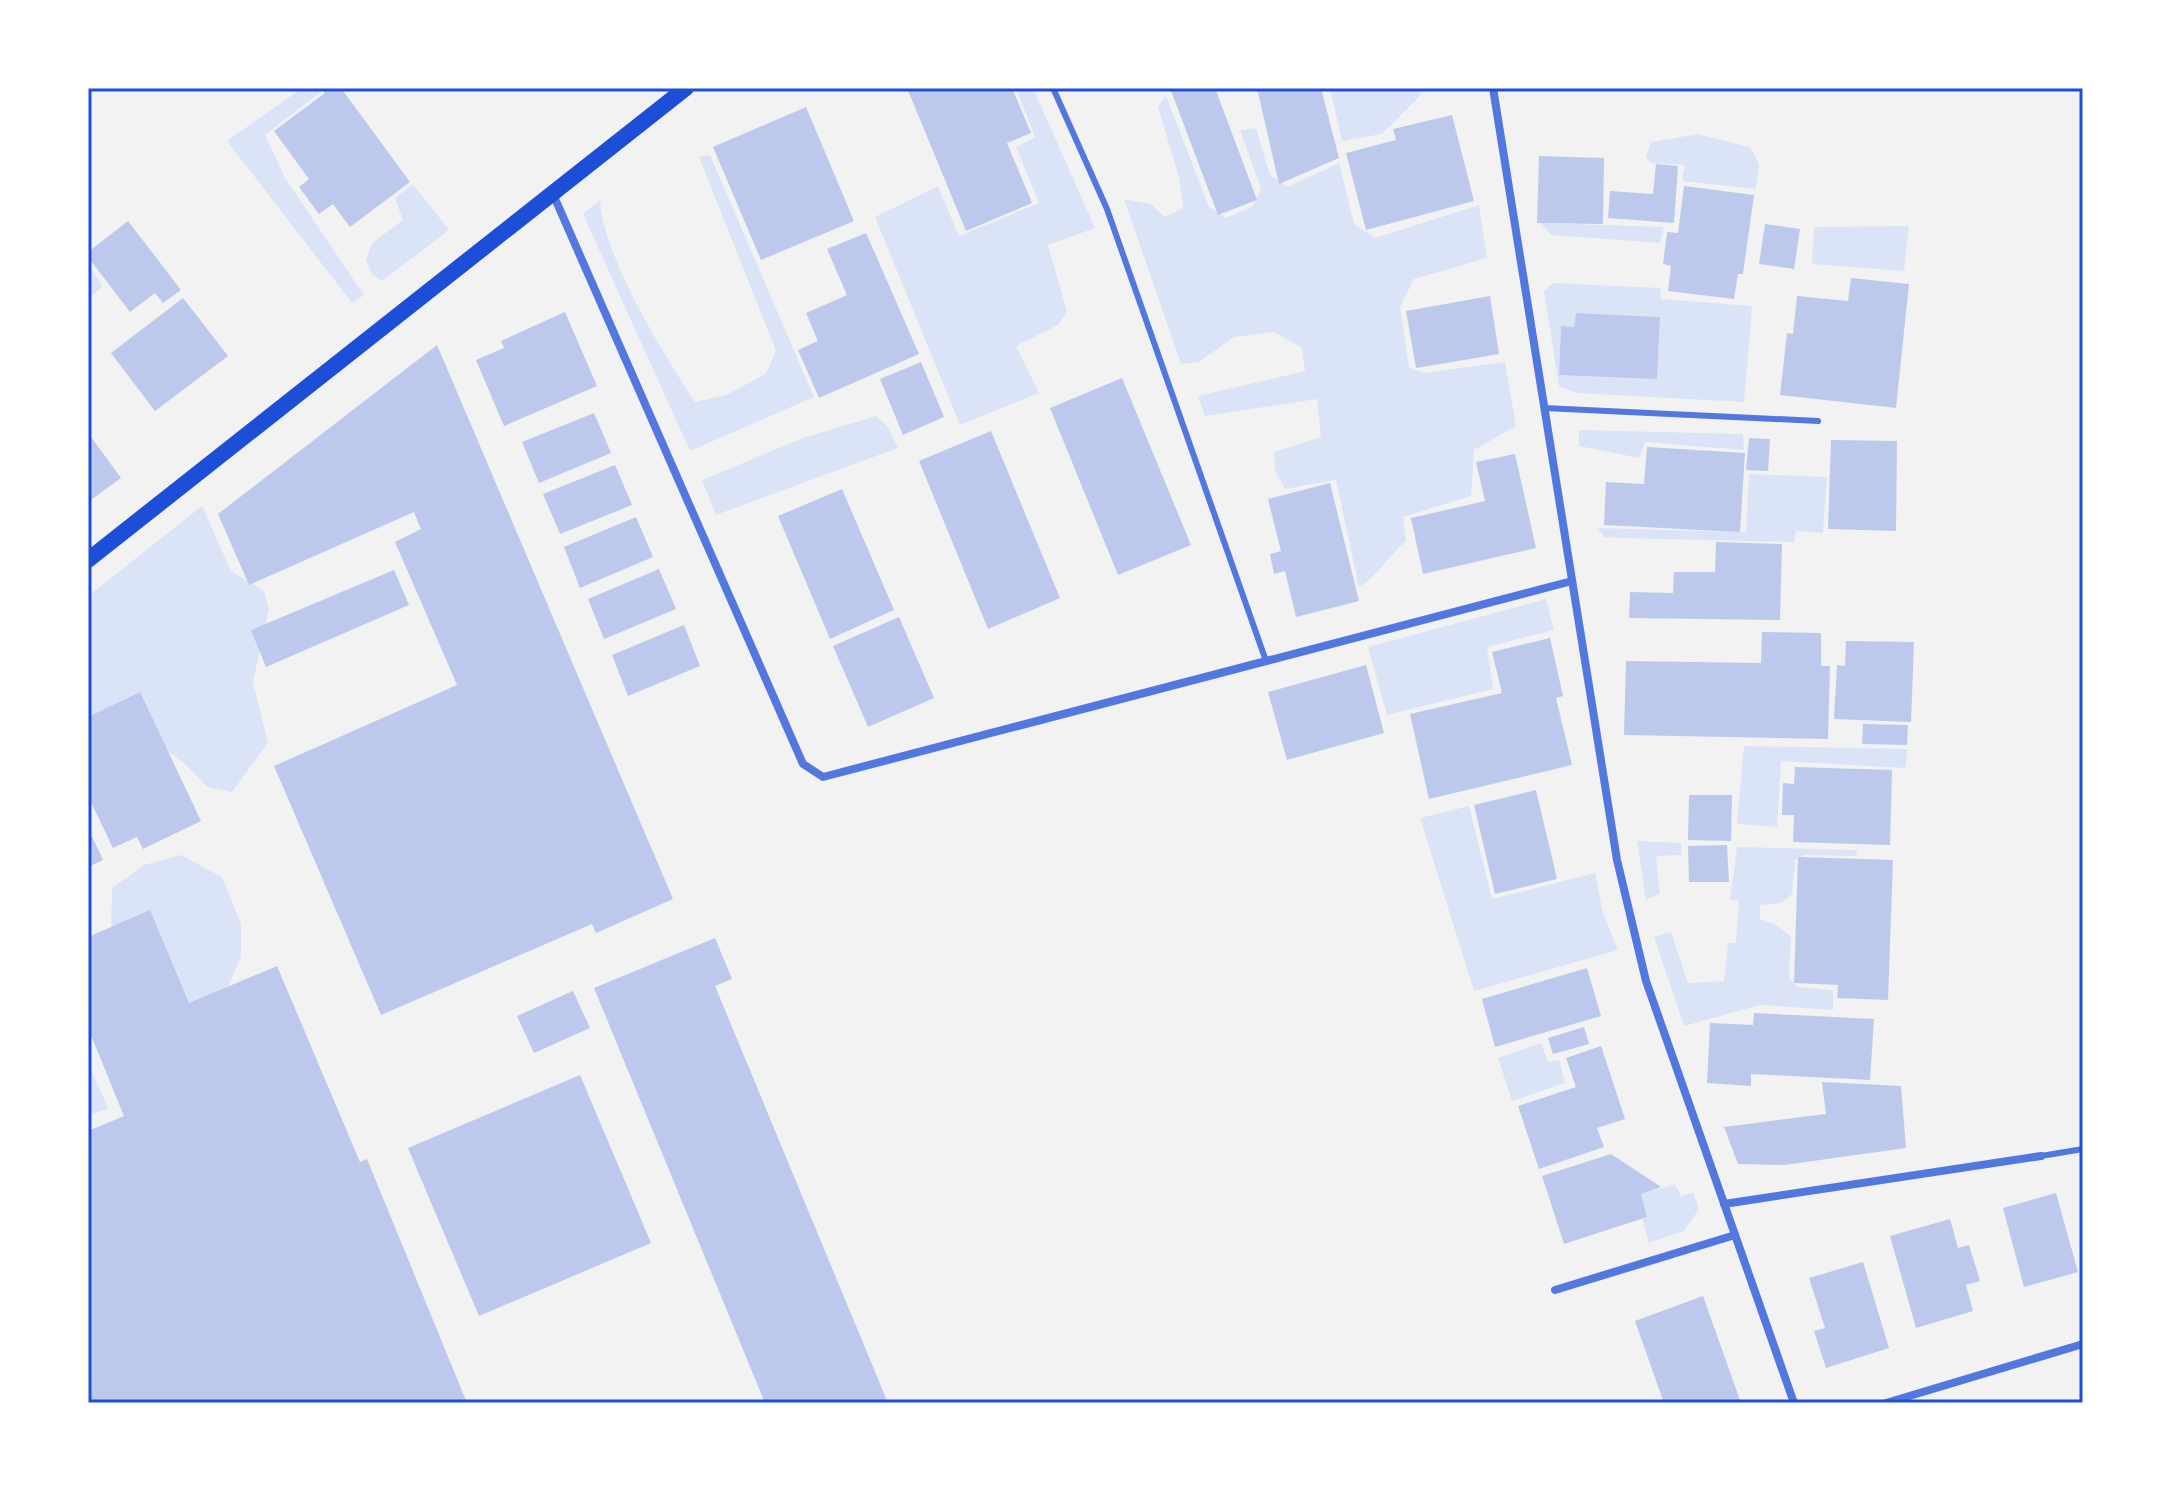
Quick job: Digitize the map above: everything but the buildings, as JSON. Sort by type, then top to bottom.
[{"type":"main road","points":[[88,560],[686,88]]},
{"type":"street","points":[[1493,88],[1617,860],[1646,981],[1794,1403]]},
{"type":"street","points":[[553,194],[803,764],[823,777],[1572,581]]},
{"type":"street","points":[[1724,1204],[2041,1156]]},
{"type":"street","points":[[1555,1290],[1735,1235]]},
{"type":"street","points":[[1886,1403],[2083,1344]]},
{"type":"lane","points":[[1053,88],[1107,209],[1266,661]]},
{"type":"lane","points":[[1544,408],[1818,421]]},
{"type":"lane","points":[[2041,1156],[2083,1149]]},
{"type":"shaded area","points":[[302,88],[318,88],[321,92],[265,135],[285,178],[364,295],[352,303],[227,141]]},
{"type":"shaded area","points":[[1016,88],[1033,88],[1095,228],[1048,245],[1067,312],[1058,325],[1016,346],[1039,393],[960,425],[875,217],[938,186],[959,236],[1039,203],[1016,147],[1035,137]]},
{"type":"shaded area","points":[[1330,88],[1419,88],[1421,95],[1382,134],[1342,141]]},
{"type":"shaded area","points":[[1166,96],[1209,207],[1226,218],[1253,206],[1261,189],[1240,130],[1256,128],[1270,175],[1288,187],[1339,163],[1354,224],[1375,238],[1479,205],[1487,258],[1414,279],[1400,307],[1409,367],[1424,373],[1505,362],[1516,426],[1474,450],[1471,496],[1403,517],[1406,541],[1359,587],[1336,480],[1285,489],[1275,470],[1274,452],[1321,437],[1317,399],[1205,416],[1198,396],[1305,371],[1302,348],[1274,332],[1234,337],[1199,362],[1181,364],[1124,199],[1151,204],[1165,217],[1183,208],[1179,177],[1158,107]]},
{"type":"shaded area","points":[[1698,134],[1750,147],[1759,164],[1756,189],[1682,181],[1685,165],[1651,163],[1646,157],[1651,142]]},
{"type":"shaded area","points":[[710,155],[814,397],[690,451],[583,214],[600,200],[604,224],[623,276],[651,331],[695,402],[726,395],[766,374],[776,351],[699,157]]},
{"type":"shaded area","points":[[413,184],[449,230],[382,281],[372,274],[366,260],[372,243],[403,220],[395,198]]},
{"type":"shaded area","points":[[1541,223],[1664,227],[1660,243],[1551,235]]},
{"type":"shaded area","points":[[1909,226],[1904,271],[1812,264],[1814,227]]},
{"type":"shaded area","points":[[88,265],[103,286],[88,299]]},
{"type":"shaded area","points":[[1553,283],[1660,288],[1661,299],[1752,306],[1744,402],[1576,393],[1559,386],[1544,291]],"holes":[[[1576,313],[1660,317],[1657,378],[1559,374],[1561,327],[1574,327]]]},
{"type":"shaded area","points":[[876,416],[888,427],[898,448],[716,515],[702,480],[803,438]]},
{"type":"shaded area","points":[[1579,430],[1743,434],[1744,450],[1645,442],[1639,458],[1579,446]]},
{"type":"shaded area","points":[[1749,474],[1827,477],[1823,533],[1796,531],[1794,542],[1604,537],[1598,528],[1746,532]]},
{"type":"shaded area","points":[[202,506],[231,571],[264,591],[269,609],[253,682],[268,743],[232,792],[207,787],[188,767],[136,725],[88,732],[88,596]]},
{"type":"shaded area","points":[[1546,599],[1554,630],[1487,647],[1493,689],[1387,715],[1368,647]]},
{"type":"shaded area","points":[[1744,746],[1908,749],[1905,768],[1781,761],[1777,827],[1737,824]]},
{"type":"shaded area","points":[[1469,806],[1492,899],[1595,873],[1603,913],[1618,950],[1474,991],[1420,818]]},
{"type":"shaded area","points":[[1637,841],[1681,843],[1682,855],[1656,856],[1660,894],[1646,900]]},
{"type":"shaded area","points":[[1737,847],[1857,850],[1856,856],[1804,855],[1795,860],[1792,894],[1781,903],[1760,905],[1760,919],[1777,925],[1791,937],[1789,978],[1798,987],[1833,990],[1833,1010],[1760,1005],[1684,1026],[1654,937],[1671,932],[1688,983],[1724,981],[1728,943],[1736,943],[1739,901],[1730,900]]},
{"type":"shaded area","points":[[181,855],[222,877],[241,924],[241,957],[225,994],[172,1007],[111,940],[112,888],[144,865]]},
{"type":"shaded area","points":[[1541,1043],[1548,1062],[1559,1060],[1565,1083],[1512,1101],[1498,1058]]},
{"type":"shaded area","points":[[88,1063],[108,1108],[88,1116]]},
{"type":"shaded area","points":[[1675,1184],[1681,1196],[1693,1192],[1699,1209],[1684,1231],[1649,1243],[1642,1218],[1647,1216],[1641,1194]]}]
